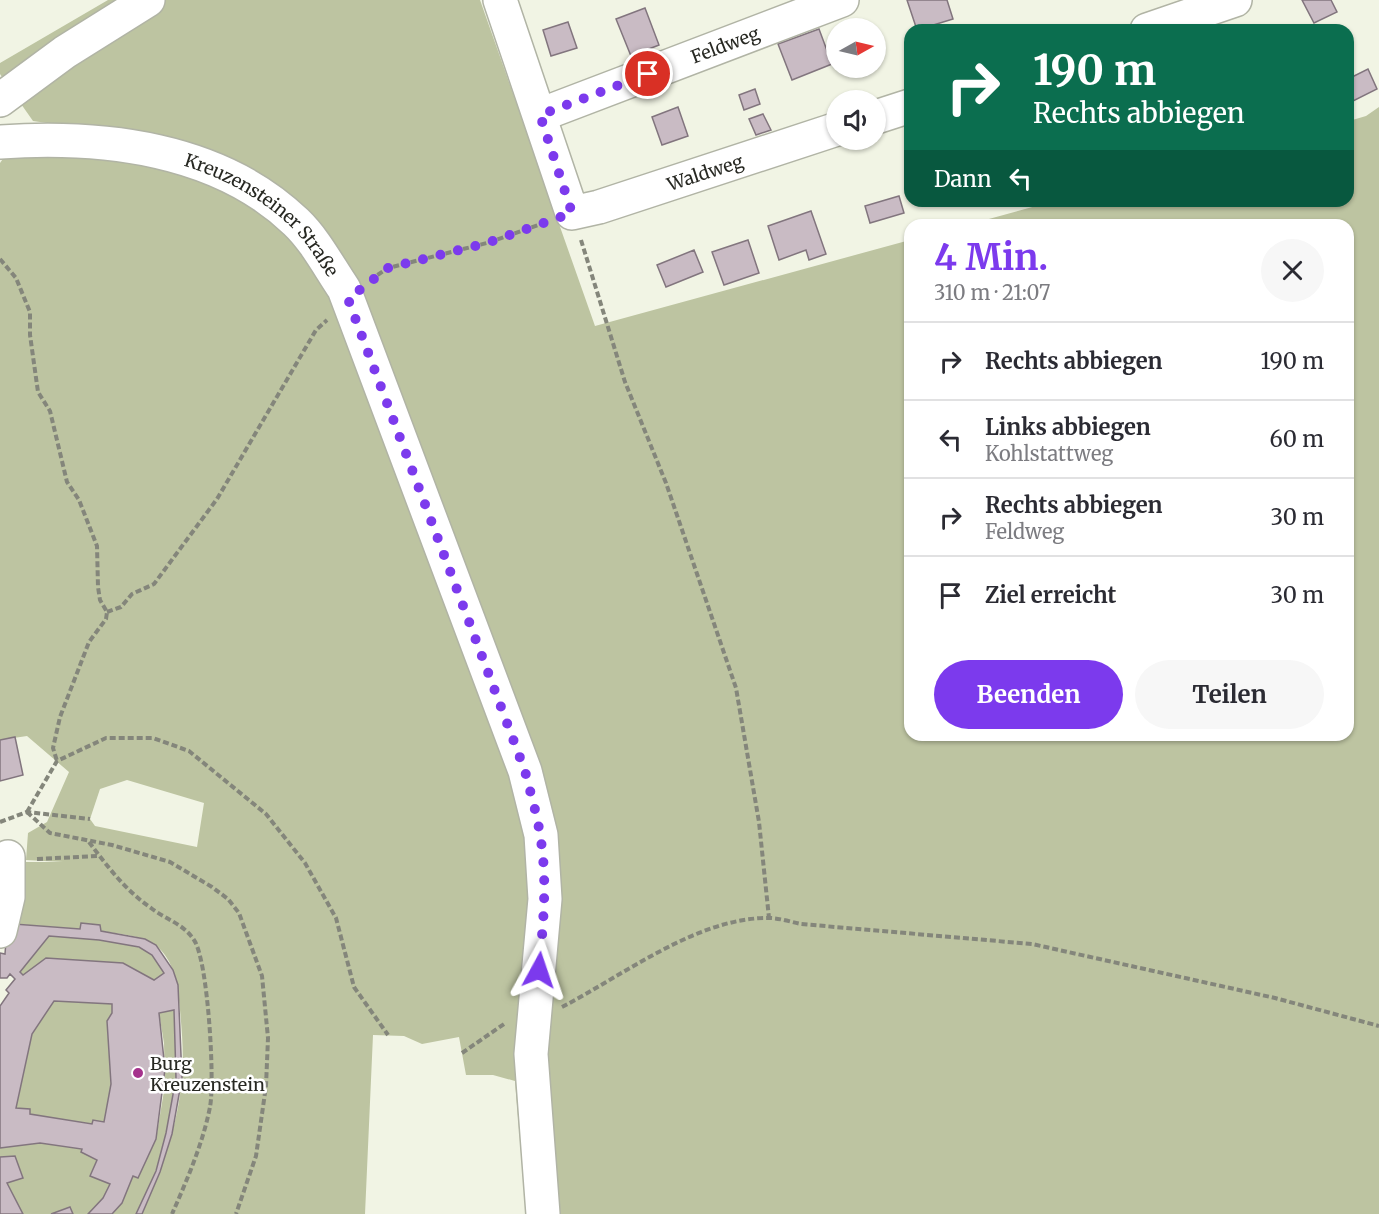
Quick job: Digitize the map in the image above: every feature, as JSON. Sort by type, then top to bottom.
[{"type":"street","points":[[0,100],[65,52],[148,0]]},
{"type":"street","name":"Feldweg","points":[[540,115],[842,0]]},
{"type":"street","points":[[1165,24],[1235,0]]},
{"type":"street","points":[[506,1],[572,213]]},
{"type":"street","points":[[886,114],[904,108]]},
{"type":"street","name":"Waldweg","points":[[572,213],[599,207],[826,133]]},
{"type":"street","name":"Kreuzensteiner Straße","points":[[0,142],[82,143],[147,148],[232,175],[268,197],[298,224],[344,289],[525,771],[540,836],[545,899],[531,1054],[543,1214]]},
{"type":"street","points":[[0,931],[8,897],[8,860]]},
{"type":"path","points":[[107,612],[121,607],[132,594],[154,584],[218,499],[316,330],[348,299],[388,268],[487,243],[572,213],[625,382],[666,483],[736,688],[759,822],[769,918]]},
{"type":"path","points":[[0,259],[16,278],[30,312],[30,334],[38,392],[50,411],[67,482],[80,500],[97,546],[98,587],[100,600],[107,612],[106,620],[89,642],[60,717],[53,748],[57,761]]},
{"type":"path","points":[[27,812],[57,761],[106,738],[136,736],[153,738],[189,751],[222,775],[266,814],[305,863],[336,918],[354,987],[388,1035]]},
{"type":"path","points":[[27,812],[51,833],[170,862],[228,899],[242,919],[262,976],[268,1038],[266,1086],[255,1156],[236,1214]]},
{"type":"path","points":[[0,822],[27,812],[90,819]]},
{"type":"path","points":[[88,841],[133,894],[185,930],[194,940],[205,971],[210,1107],[184,1186],[172,1214]]},
{"type":"path","points":[[8,860],[99,856]]},
{"type":"path","points":[[462,1053],[505,1023],[546,1016],[686,939],[726,924],[769,918],[801,924],[1032,944],[1275,998],[1379,1026]]},
{"type":"green space","points":[[108,0],[480,0],[595,326],[904,242],[904,741],[1354,741],[1354,219],[989,219],[1032,207],[1354,207],[1354,120],[1366,116],[1379,107],[1379,1214],[526,1214],[515,1081],[493,1075],[466,1075],[459,1037],[422,1044],[404,1036],[373,1035],[365,1214],[142,1214],[168,1148],[180,1096],[182,1044],[179,1001],[171,965],[167,957],[154,944],[136,937],[101,931],[100,925],[82,923],[80,929],[15,924],[20,862],[63,862],[26,860],[28,833],[47,822],[69,772],[27,736],[0,740],[0,163],[5,156],[81,128],[33,121],[0,74],[0,63]],"holes":[[[127,780],[204,803],[197,847],[95,826],[90,819],[100,789]]]},
{"type":"green space","points":[[49,936],[102,940],[130,945],[151,954],[164,973],[154,980],[123,963],[46,958],[23,975],[20,972]]},
{"type":"green space","points":[[54,1001],[112,1004],[112,1013],[107,1022],[111,1084],[104,1122],[93,1120],[92,1124],[30,1114],[30,1109],[16,1108],[32,1034]]},
{"type":"green space","points":[[174,1010],[177,1072],[163,1149],[151,1183],[136,1214],[112,1214],[122,1203],[133,1176],[138,1178],[156,1139],[165,1085],[164,1043],[159,1013]]},
{"type":"green space","points":[[40,1143],[82,1149],[82,1152],[97,1160],[90,1176],[110,1184],[103,1198],[88,1214],[73,1214],[70,1207],[51,1214],[23,1214],[7,1183],[23,1177],[15,1157],[0,1157],[0,1148]]},
{"type":"building","points":[[907,0],[947,0],[953,19],[937,24],[915,24]]},
{"type":"building","points":[[1302,0],[1331,0],[1337,12],[1314,23]]},
{"type":"building","points":[[645,8],[659,45],[631,56],[616,19]]},
{"type":"building","points":[[568,22],[577,48],[551,56],[543,30]]},
{"type":"building","points":[[819,29],[826,48],[826,66],[792,80],[778,44]]},
{"type":"building","points":[[1368,69],[1377,89],[1354,100],[1354,76]]},
{"type":"building","points":[[755,89],[760,104],[744,110],[739,95]]},
{"type":"building","points":[[678,107],[688,136],[662,145],[652,117]]},
{"type":"building","points":[[763,114],[771,130],[756,135],[749,119]]},
{"type":"building","points":[[899,196],[904,213],[870,223],[865,206]]},
{"type":"building","points":[[811,211],[826,254],[809,260],[806,250],[779,260],[768,226]]},
{"type":"building","points":[[748,240],[759,273],[724,285],[712,252]]},
{"type":"building","points":[[694,250],[703,272],[666,287],[657,265]]},
{"type":"building","points":[[15,737],[23,775],[0,781],[0,740]]},
{"type":"building","name":"Burg Kreuzenstein","points":[[81,923],[100,925],[101,931],[145,939],[156,945],[173,970],[178,985],[182,1078],[172,1134],[160,1172],[142,1214],[136,1214],[156,1171],[176,1078],[174,1010],[159,1013],[165,1069],[156,1139],[138,1178],[133,1176],[122,1203],[112,1214],[88,1214],[103,1198],[110,1184],[90,1176],[97,1160],[81,1152],[82,1149],[40,1143],[0,1148],[0,1006],[9,993],[6,990],[15,979],[10,974],[7,978],[0,978],[0,953],[5,954],[6,941],[14,924],[80,929]],"holes":[[[49,936],[99,940],[139,947],[152,955],[164,973],[154,980],[123,963],[46,958],[23,975],[20,972]],[[54,1001],[112,1004],[112,1013],[107,1021],[111,1084],[104,1122],[93,1120],[92,1124],[30,1114],[30,1109],[16,1108],[32,1034]]]},
{"type":"building","points":[[15,1156],[23,1178],[7,1183],[23,1214],[0,1214],[0,1157]]},
{"type":"building","points":[[70,1207],[73,1214],[51,1214]]},
{"type":"place","name":"Burg Kreuzenstein","points":[[138,1073]]},
{"type":"route","points":[[539,970],[545,899],[542,856],[540,836],[525,771],[348,299],[388,268],[487,243],[572,213],[540,115],[648,74]]}]
